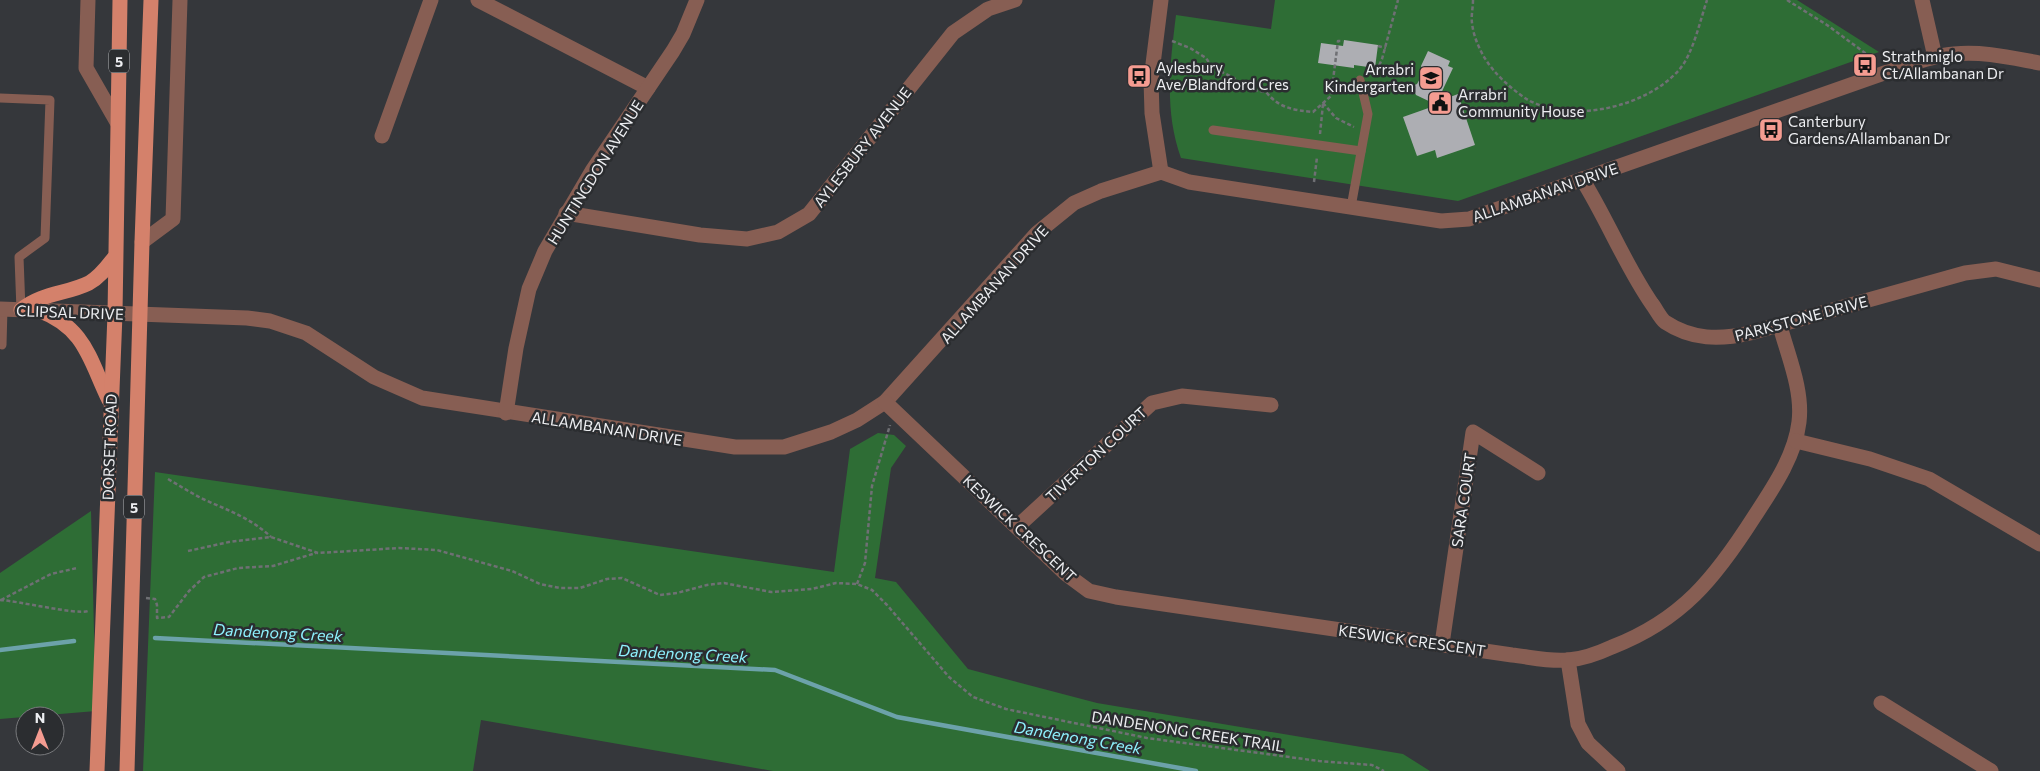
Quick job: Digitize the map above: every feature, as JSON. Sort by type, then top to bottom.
[{"type":"main road","name":"DORSET ROAD","points":[[97,771],[110,401],[115,314],[114,258],[120,0]]},
{"type":"main road","name":"DORSET ROAD","points":[[127,771],[151,0]]},
{"type":"main road","points":[[21,310],[32,300],[89,283],[104,271],[114,258]]},
{"type":"main road","points":[[38,310],[64,322],[84,342],[110,401]]},
{"type":"street","points":[[88,0],[86,68],[117,122]]},
{"type":"street","points":[[142,242],[173,219],[180,0]]},
{"type":"street","points":[[382,136],[431,0]]},
{"type":"street","points":[[478,0],[648,88]]},
{"type":"street","name":"HUNTINGDON AVENUE","points":[[506,413],[516,348],[529,289],[545,251],[566,213],[683,34],[698,0]]},
{"type":"street","name":"AYLESBURY AVENUE","points":[[566,213],[700,235],[747,239],[778,232],[809,214],[953,33],[986,4],[1015,0]]},
{"type":"street","points":[[1161,0],[1151,80],[1152,112],[1161,172]]},
{"type":"street","points":[[1922,0],[1935,57]]},
{"type":"street","name":"ALLAMBANAN DRIVE","points":[[140,315],[247,318],[270,321],[321,341],[374,377],[395,388],[422,398],[506,413],[735,446],[784,446],[831,432],[857,420],[885,402],[1010,262],[1054,219],[1074,203],[1101,191],[1161,172],[1189,182],[1441,221],[1456,221],[1477,216],[1890,71],[1935,57],[1955,54],[1976,54],[2040,63]]},
{"type":"street","name":"PARKSTONE DRIVE","points":[[1582,179],[1642,290],[1664,322],[1696,337],[1729,338],[1780,326],[1965,273],[1996,269],[2040,280]]},
{"type":"street","name":"CLIPSAL DRIVE","points":[[1,309],[140,315]]},
{"type":"street","name":"KESWICK CRESCENT","points":[[885,402],[1018,526],[1066,574],[1090,591],[1116,597],[1442,644],[1512,656],[1568,660],[1600,652],[1656,627],[1706,585],[1728,556],[1774,486],[1796,441],[1800,398],[1780,326]]},
{"type":"street","name":"TIVERTON COURT","points":[[1018,526],[1152,402],[1182,396],[1271,405]]},
{"type":"street","name":"SARA COURT","points":[[1442,644],[1473,432],[1538,473]]},
{"type":"street","points":[[1796,441],[1870,459],[1929,479],[2040,544]]},
{"type":"street","points":[[1568,660],[1578,724],[1588,743],[1618,771]]},
{"type":"street","points":[[1881,703],[1992,771]]},
{"type":"lane","points":[[1351,207],[1368,114],[1360,80]]},
{"type":"lane","points":[[0,98],[50,100],[45,238],[19,257],[21,310]]},
{"type":"lane","points":[[1213,130],[1361,151]]},
{"type":"lane","points":[[1,309],[2,345]]},
{"type":"path","points":[[1360,80],[1378,68],[1386,48],[1398,0]]},
{"type":"path","points":[[1473,0],[1472,23],[1479,47],[1489,65],[1504,82],[1536,103],[1552,109],[1580,110],[1600,109],[1642,98],[1672,75],[1688,58],[1707,0]]},
{"type":"path","points":[[1787,0],[1826,25],[1890,71]]},
{"type":"path","points":[[1172,41],[1190,48],[1206,58],[1212,67],[1234,78],[1247,89],[1266,92],[1275,103],[1292,110],[1313,112],[1331,96],[1338,41],[1343,41]]},
{"type":"path","points":[[1378,46],[1386,48]]},
{"type":"path","points":[[1323,103],[1336,118],[1350,126],[1365,130]]},
{"type":"path","points":[[857,584],[865,563],[876,470],[888,436],[889,427],[899,415]]},
{"type":"path","points":[[168,479],[202,498],[242,516],[260,527],[271,537]]},
{"type":"path","name":"DANDENONG CREEK TRAIL","points":[[188,552],[229,542],[271,537],[318,553],[399,548],[438,550],[512,572],[540,584],[560,588],[580,588],[607,579],[622,578],[660,595],[677,594],[707,585],[724,583],[771,592],[812,589],[836,583],[857,584],[872,590],[949,678],[972,697],[1006,709],[1147,738],[1319,762],[1372,765],[1384,771]]},
{"type":"path","points":[[132,594],[154,599],[158,605],[157,618],[170,618],[189,591],[204,577],[238,568],[273,566],[318,553]]},
{"type":"path","points":[[0,600],[51,574],[77,568]]},
{"type":"path","points":[[0,600],[88,612],[88,606]]},
{"type":"green space","points":[[1275,0],[1797,0],[1879,52],[1458,201],[1181,158],[1170,105],[1170,69],[1176,15],[1271,29]]},
{"type":"green space","points":[[878,433],[894,435],[906,446],[891,468],[875,578],[896,582],[968,669],[1097,703],[1403,754],[1430,771],[773,771],[481,720],[473,771],[143,771],[155,472],[834,572],[850,449]]},
{"type":"green space","points":[[91,511],[96,711],[65,714],[65,706],[15,706],[15,718],[0,719],[0,573]]},
{"type":"building","points":[[1344,40],[1378,45],[1375,68],[1354,65],[1354,68],[1318,63],[1321,43],[1343,46]]},
{"type":"building","name":"Arrabri Community House","points":[[1428,51],[1450,61],[1448,66],[1453,68],[1437,102],[1458,94],[1475,145],[1437,158],[1435,150],[1417,156],[1403,117],[1437,105],[1416,95],[1412,86],[1417,84],[1423,73],[1421,66]]},
{"type":"waterway","name":"Dandenong Creek","points":[[155,638],[775,670],[897,717],[1196,771]]},
{"type":"waterway","name":"Dandenong Creek","points":[[0,650],[74,641]]},
{"type":"place","name":"Strathmiglo Ct/Allambanan Dr","points":[[1865,65]]},
{"type":"place","name":"Aylesbury Ave/Blandford Cres","points":[[1139,76]]},
{"type":"place","name":"Arrabri Kindergarten","points":[[1431,78]]},
{"type":"place","name":"Arrabri Community House","points":[[1440,103]]},
{"type":"place","name":"Canterbury Gardens/Allambanan Dr","points":[[1771,130]]}]
